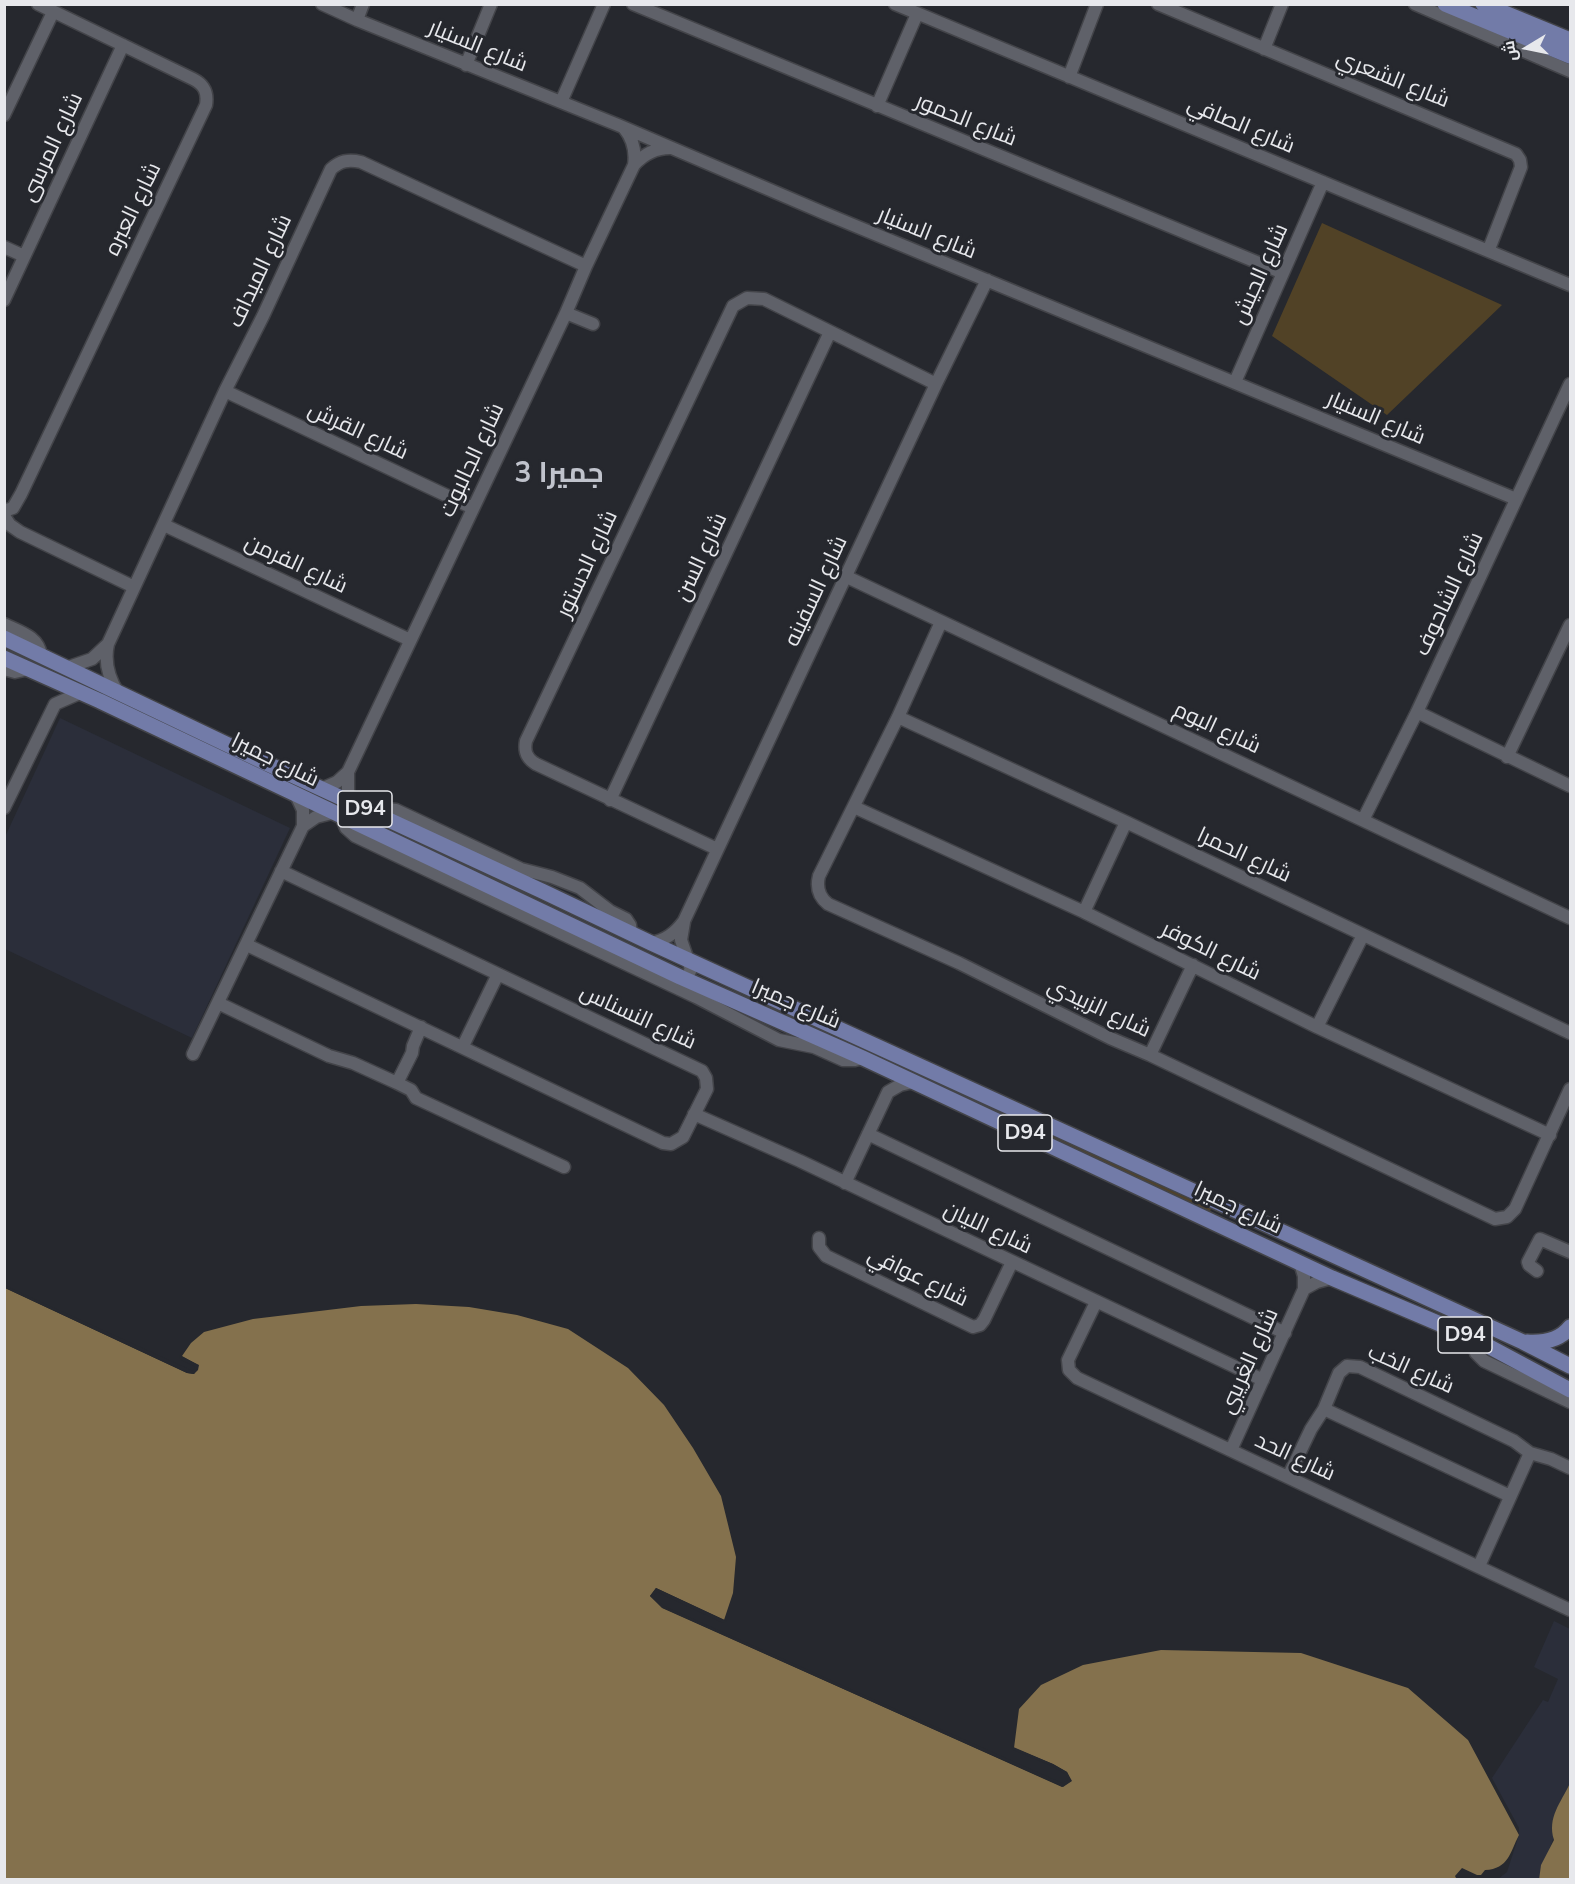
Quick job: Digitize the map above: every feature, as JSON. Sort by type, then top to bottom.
[{"type":"main road","points":[[1445,4],[1570,56]]},
{"type":"main road","points":[[1484,4],[1570,40]]},
{"type":"main road","name":"شارع جميرا","points":[[4,638],[348,802],[726,978],[1570,1362]]},
{"type":"main road","name":"شارع جميرا","points":[[4,658],[681,978],[879,1065],[1332,1278],[1473,1338],[1565,1387]]},
{"type":"main road","points":[[721,996],[717,990],[718,984],[726,978]]},
{"type":"main road","points":[[1523,1342],[1552,1340],[1570,1327]]},
{"type":"main road","points":[[1565,1387],[1570,1362]]},
{"type":"street","name":"شارع العبره","points":[[4,511],[13,508],[21,494],[206,105],[207,97],[206,89],[201,83],[38,4]]},
{"type":"street","name":"شارع السنيار","points":[[322,4],[1516,499]]},
{"type":"street","points":[[357,20],[363,4]]},
{"type":"street","points":[[466,64],[491,4]]},
{"type":"street","points":[[561,102],[604,4]]},
{"type":"street","name":"شارع الحمور","points":[[633,4],[1283,273]]},
{"type":"street","name":"شارع الصافي","points":[[895,4],[1489,249],[1570,285]]},
{"type":"street","points":[[1070,77],[1097,4]]},
{"type":"street","name":"شارع الشعري","points":[[1158,4],[1516,154],[1521,167],[1489,249]]},
{"type":"street","points":[[1264,49],[1282,4]]},
{"type":"street","points":[[1415,4],[1570,71]]},
{"type":"street","points":[[4,115],[53,12]]},
{"type":"street","points":[[877,106],[917,14]]},
{"type":"street","name":"شارع المرسى","points":[[4,300],[123,45]]},
{"type":"street","points":[[624,128],[633,142],[634,165]]},
{"type":"street","points":[[634,165],[651,151],[671,148]]},
{"type":"street","name":"شارع الميداف","points":[[118,693],[109,676],[108,644],[331,169],[345,160],[361,162],[586,266]]},
{"type":"street","name":"شارع الجالبوت","points":[[348,802],[348,772],[634,165]]},
{"type":"street","name":"شارع الجيش","points":[[1235,382],[1323,182]]},
{"type":"street","points":[[4,247],[24,256]]},
{"type":"street","name":"شارع السفينه","points":[[688,960],[681,939],[684,921],[987,280]]},
{"type":"street","name":"شارع الدستور","points":[[717,849],[532,761],[526,753],[526,741],[733,306],[747,298],[764,299],[936,384]]},
{"type":"street","points":[[566,313],[592,324]]},
{"type":"street","name":"شارع السن","points":[[610,800],[830,332]]},
{"type":"street","name":"شارع الشاحوف","points":[[1363,820],[1418,712],[1570,384]]},
{"type":"street","name":"شارع القرش","points":[[225,391],[473,508]]},
{"type":"street","points":[[4,516],[10,525],[20,532],[134,587]]},
{"type":"street","name":"شارع الفرمن","points":[[164,525],[410,640]]},
{"type":"street","name":"شارع البوم","points":[[847,577],[1570,918]]},
{"type":"street","name":"شارع الزبيدي","points":[[941,622],[898,717],[819,876],[818,886],[824,901],[1495,1219],[1507,1217],[1515,1209],[1570,1089]]},
{"type":"street","points":[[4,624],[32,638],[39,646],[41,655]]},
{"type":"street","points":[[1507,757],[1570,625]]},
{"type":"street","name":"شارع الميداف","points":[[66,668],[92,659],[108,644]]},
{"type":"street","points":[[4,669],[15,672],[28,669]]},
{"type":"street","points":[[4,808],[55,704],[47,678]]},
{"type":"street","points":[[55,704],[80,693]]},
{"type":"street","points":[[1418,712],[1570,786]]},
{"type":"street","name":"شارع الحمرا","points":[[898,717],[1126,822],[1570,1033]]},
{"type":"street","points":[[321,789],[337,782],[348,772]]},
{"type":"street","points":[[193,1054],[303,826],[303,810],[296,795]]},
{"type":"street","name":"شارع الكوفر","points":[[854,807],[1084,912],[1317,1027],[1550,1135]]},
{"type":"street","points":[[303,826],[316,817],[337,814],[346,828],[355,836],[713,1005],[779,1040],[814,1047],[843,1060],[863,1058]]},
{"type":"street","points":[[1084,912],[1126,822]]},
{"type":"street","name":"شارع النسناس","points":[[247,945],[663,1143],[671,1144],[680,1140],[707,1089],[706,1078],[702,1071],[281,871]]},
{"type":"street","name":"شارع السفينه","points":[[651,943],[672,935],[684,921]]},
{"type":"street","points":[[1317,1027],[1363,935]]},
{"type":"street","points":[[681,978],[690,972],[691,966],[688,960]]},
{"type":"street","points":[[1150,1055],[1193,965]]},
{"type":"street","points":[[463,1046],[498,974]]},
{"type":"street","points":[[218,1003],[329,1056],[354,1063],[397,1083],[411,1090],[416,1098],[564,1167]]},
{"type":"street","points":[[397,1083],[412,1053],[418,1051],[424,1029]]},
{"type":"street","points":[[879,1065],[888,1092]]},
{"type":"street","points":[[844,1183],[888,1092],[900,1085],[913,1082]]},
{"type":"street","name":"شارع الليان","points":[[694,1114],[1263,1380]]},
{"type":"street","points":[[868,1134],[1285,1333]]},
{"type":"street","name":"شارع عوافي","points":[[819,1238],[819,1247],[826,1256],[973,1327],[983,1321],[1012,1262]]},
{"type":"street","points":[[1537,1271],[1528,1262],[1540,1239],[1570,1252]]},
{"type":"street","name":"شارع الغريبي","points":[[1231,1450],[1304,1289],[1304,1276],[1300,1263]]},
{"type":"street","name":"شارع الغريبي","points":[[1304,1289],[1332,1278]]},
{"type":"street","name":"شارع الحد","points":[[1096,1302],[1068,1359],[1071,1373],[1080,1380],[1570,1608]]},
{"type":"street","points":[[1473,1338],[1476,1353],[1484,1361],[1570,1402]]},
{"type":"street","name":"شارع الخب","points":[[1288,1477],[1311,1429],[1324,1409],[1341,1370],[1347,1366],[1355,1366],[1514,1441],[1530,1453],[1570,1468]]},
{"type":"street","points":[[1324,1409],[1510,1496]]},
{"type":"street","points":[[1479,1566],[1530,1453]]},
{"type":"shaded area","points":[[1322,223],[1502,305],[1387,415],[1272,336]]},
{"type":"shaded area","points":[[60,718],[290,828],[192,1038],[5,949],[5,837]]},
{"type":"shaded area","points":[[1022,1120],[1211,1209],[1209,1214],[1020,1124]]},
{"type":"shaded area","points":[[5,1288],[187,1373],[194,1374],[198,1365],[182,1356],[191,1343],[204,1332],[253,1319],[361,1306],[416,1304],[469,1307],[517,1315],[568,1329],[628,1368],[664,1405],[721,1496],[736,1557],[733,1593],[724,1620],[656,1588],[650,1596],[663,1608],[1062,1787],[1071,1781],[1067,1772],[1014,1748],[1019,1709],[1041,1685],[1083,1665],[1161,1650],[1301,1653],[1408,1688],[1468,1740],[1519,1835],[1508,1858],[1499,1867],[1485,1870],[1481,1875],[1462,1868],[1455,1876],[1457,1880],[5,1880]]},
{"type":"shaded area","points":[[1554,1621],[1570,1629],[1570,1791],[1539,1879],[1498,1879],[1507,1872],[1519,1835],[1519,1828],[1492,1778],[1543,1700],[1548,1702],[1558,1679],[1534,1667]]},
{"type":"shaded area","points":[[1570,1783],[1570,1879],[1539,1880],[1541,1865],[1554,1840],[1552,1824],[1554,1817]]},
{"type":"pier","points":[[4,1285],[193,1371],[195,1367],[180,1359],[179,1355],[199,1365],[198,1370],[194,1374],[187,1373],[5,1288]]},
{"type":"pier","points":[[656,1588],[727,1621],[723,1623],[657,1592],[654,1596],[664,1606],[1062,1783],[1068,1780],[1065,1774],[1052,1766],[1013,1750],[1011,1746],[1053,1764],[1067,1772],[1072,1781],[1063,1787],[662,1608],[650,1596]]},
{"type":"district","name":"جميرا 3","points":[[559,474]]}]
